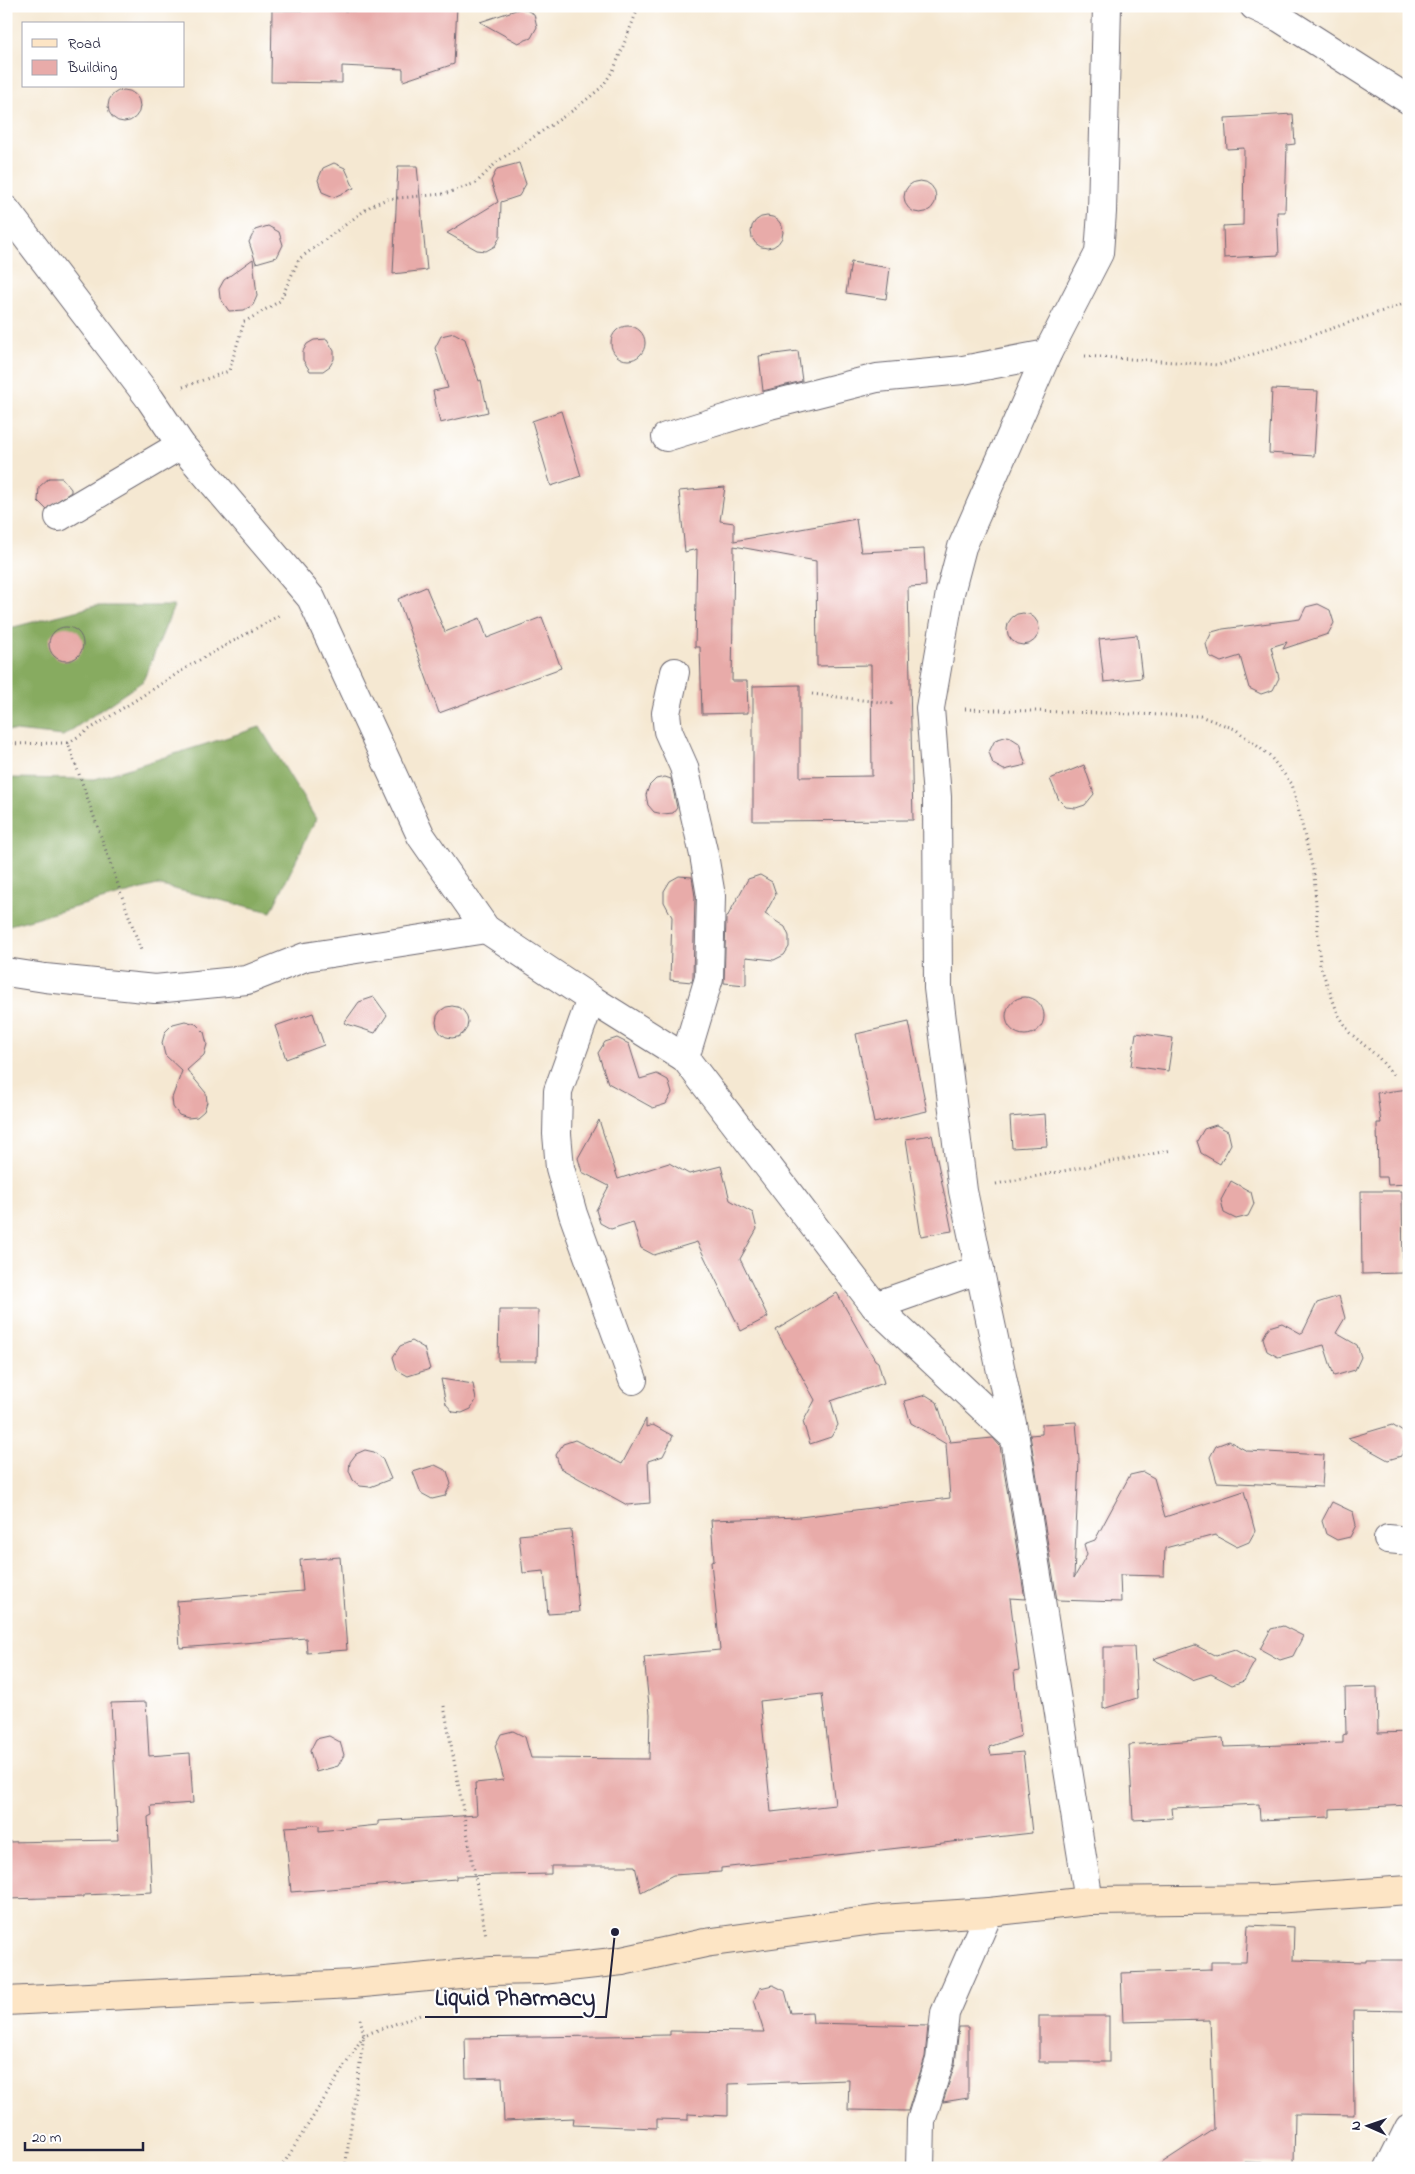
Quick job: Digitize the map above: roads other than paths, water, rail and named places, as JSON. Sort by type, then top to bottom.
[{"type":"street","points":[[1089,1901],[1015,1438],[963,1191],[938,988],[937,797],[930,708],[950,593],[962,547],[1047,354],[1098,253],[1102,212],[1107,6]]},
{"type":"street","points":[[1254,6],[1280,18],[1409,100]]},
{"type":"street","points":[[6,210],[150,399],[181,445],[311,598],[421,836],[486,929],[591,999],[685,1058],[874,1306],[1015,1438]]},
{"type":"street","points":[[666,437],[770,406],[877,378],[963,370],[1047,354]]},
{"type":"street","points":[[59,517],[181,445]]},
{"type":"street","points":[[675,672],[666,713],[668,731],[684,767],[704,855],[711,896],[709,978],[685,1058]]},
{"type":"street","points":[[6,972],[44,978],[155,989],[247,980],[305,957],[486,929]]},
{"type":"street","points":[[591,999],[558,1091],[557,1134],[560,1168],[573,1214],[633,1380]]},
{"type":"street","points":[[874,1306],[980,1269]]},
{"type":"street","points":[[6,2001],[352,1984],[492,1971],[542,1970],[622,1961],[705,1943],[881,1919],[989,1912],[1089,1901],[1273,1899],[1409,1890]]},
{"type":"street","points":[[920,2168],[921,2121],[940,2060],[945,2013],[989,1912]]},
{"type":"street","points":[[1389,2168],[1409,2128]]},
{"type":"place","name":"Liquid Pharmacy","points":[[615,1932]]}]
